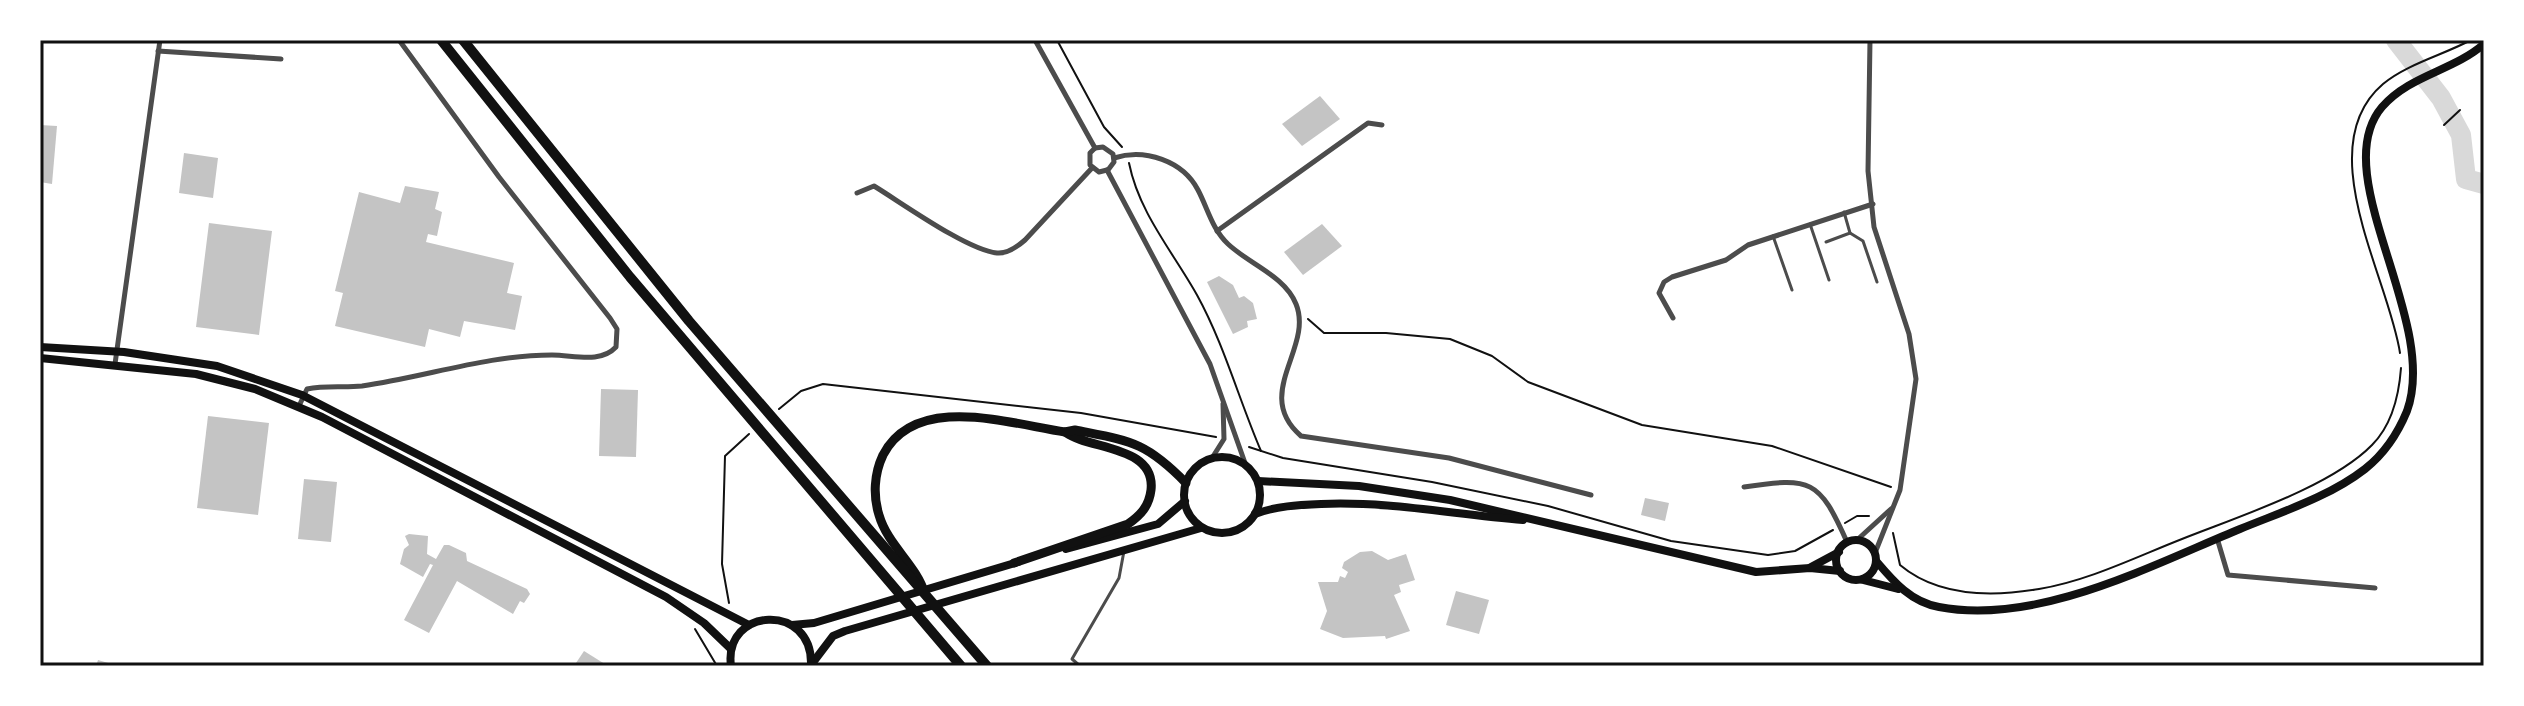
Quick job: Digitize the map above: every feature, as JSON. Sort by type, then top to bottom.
[{"type":"highway","points":[[441,40],[649,300],[961,666]]},
{"type":"highway","points":[[463,40],[689,321],[987,666]]},
{"type":"highway","points":[[926,597],[920,578],[885,532],[876,507],[875,480],[890,443],[919,423],[948,417],[1065,432],[1137,460],[1152,483],[1150,499],[1138,517],[1128,524],[1014,563]]},
{"type":"highway","points":[[1065,432],[1075,430],[1133,441],[1161,457],[1186,483]]},
{"type":"main road","points":[[1839,552],[1836,564],[1851,581],[1863,580],[1903,590],[1937,607],[1964,610],[2035,602],[2087,590],[2217,538],[2351,479],[2386,448],[2406,412],[2415,371],[2413,346],[2367,181],[2365,154],[2369,131],[2379,111],[2411,82],[2484,44]]},
{"type":"main road","points":[[40,347],[118,352],[217,366],[302,395],[749,625]]},
{"type":"main road","points":[[40,358],[213,377],[299,406],[666,597],[704,623],[731,649]]},
{"type":"main road","points":[[810,666],[833,636],[870,623],[1201,528],[1217,534],[1244,527],[1255,514],[1260,496],[1258,481],[1245,463],[1226,457],[1212,458],[1193,470],[1186,483],[1185,501],[1201,528]]},
{"type":"main road","points":[[1258,481],[1394,490],[1756,572],[1810,568],[1840,571]]},
{"type":"main road","points":[[731,666],[731,649],[749,625],[771,619],[792,625],[814,623],[982,572],[1156,525],[1185,501]]},
{"type":"main road","points":[[1255,514],[1273,508],[1360,503],[1544,522]]},
{"type":"main road","points":[[1810,568],[1839,552],[1847,542],[1857,540],[1868,544],[1903,590]]},
{"type":"main road","points":[[1863,580],[1874,570],[1876,558]]},
{"type":"main road","points":[[792,625],[807,642],[810,666]]},
{"type":"street","points":[[115,364],[160,40]]},
{"type":"street","points":[[299,406],[307,389],[360,386],[497,359],[551,355],[597,357],[608,355],[616,347],[617,329],[610,318],[499,177],[399,40]]},
{"type":"street","points":[[1035,40],[1095,148]]},
{"type":"street","points":[[1870,40],[1868,171],[1874,227],[1914,358],[1913,416],[1900,490],[1883,523],[1876,558]]},
{"type":"street","points":[[158,51],[281,59]]},
{"type":"street","points":[[1217,231],[1368,123],[1382,125]]},
{"type":"street","points":[[1095,148],[1107,148],[1114,158]]},
{"type":"street","points":[[1092,168],[1089,157],[1095,148]]},
{"type":"street","points":[[1107,170],[1114,158],[1127,155],[1161,158],[1174,164],[1198,189],[1217,231],[1229,246],[1285,287],[1296,304],[1299,320],[1280,403],[1285,422],[1301,436],[1449,458],[1591,495]]},
{"type":"street","points":[[1092,168],[1107,170]]},
{"type":"street","points":[[857,193],[874,186],[956,235],[998,254],[1015,249],[1025,240],[1092,168]]},
{"type":"street","points":[[1107,170],[1210,364],[1245,463]]},
{"type":"street","points":[[1673,318],[1659,293],[1664,282],[1726,260],[1748,245],[1873,204]]},
{"type":"street","points":[[1212,458],[1224,439],[1222,395]]},
{"type":"street","points":[[1744,487],[1788,480],[1811,486],[1829,503],[1847,542]]},
{"type":"street","points":[[1857,540],[1883,523]]},
{"type":"street","points":[[2217,538],[2228,575],[2375,588]]},
{"type":"lane","points":[[1844,212],[1850,233],[1863,241],[1877,282]]},
{"type":"lane","points":[[1810,224],[1829,280]]},
{"type":"lane","points":[[1826,242],[1850,233]]},
{"type":"lane","points":[[1773,236],[1792,290]]},
{"type":"lane","points":[[1080,666],[1072,659],[1119,578],[1124,551]]},
{"type":"path","points":[[1057,40],[1104,127],[1127,155],[1133,180],[1151,220],[1198,297],[1261,452]]},
{"type":"path","points":[[1240,443],[1261,452],[1548,506],[1671,541],[1768,555],[1795,551],[1864,514],[1883,523],[1894,534],[1900,565],[1927,584],[1940,589],[1990,593],[2039,589],[2093,574],[2336,474],[2372,445],[2395,406],[2402,364],[2357,204],[2351,152],[2364,107],[2385,82],[2471,40]]},
{"type":"path","points":[[2444,125],[2460,110]]},
{"type":"path","points":[[1299,320],[1309,319],[1324,333],[1386,333],[1450,339],[1492,356],[1528,382],[1642,425],[1772,446],[1900,490]]},
{"type":"path","points":[[801,391],[823,384],[1081,413],[1224,439]]},
{"type":"path","points":[[725,456],[722,564],[729,605],[726,614]]},
{"type":"path","points":[[705,645],[717,666]]},
{"type":"building","points":[[1320,96],[1340,119],[1302,146],[1282,124]]},
{"type":"building","points":[[40,125],[57,126],[52,184],[40,182]]},
{"type":"building","points":[[184,153],[218,158],[213,198],[179,193]]},
{"type":"building","points":[[405,186],[439,192],[435,209],[442,212],[437,236],[428,234],[426,242],[514,263],[507,293],[522,296],[515,330],[464,321],[460,337],[429,329],[425,347],[335,326],[343,293],[335,291],[359,192],[400,203]]},
{"type":"building","points":[[209,223],[272,231],[259,335],[196,327]]},
{"type":"building","points":[[1322,224],[1342,246],[1303,275],[1284,252]]},
{"type":"building","points":[[1219,276],[1233,285],[1239,298],[1244,296],[1253,303],[1257,319],[1247,321],[1248,327],[1233,334],[1207,282]]},
{"type":"building","points":[[601,389],[638,390],[636,457],[599,456]]},
{"type":"building","points":[[208,416],[269,423],[258,515],[197,508]]},
{"type":"building","points":[[304,479],[337,482],[331,542],[298,539]]},
{"type":"building","points":[[1645,498],[1669,503],[1665,521],[1641,515]]},
{"type":"building","points":[[405,536],[428,536],[427,554],[436,559],[444,545],[449,545],[466,553],[467,561],[527,589],[530,594],[524,603],[520,601],[513,614],[457,581],[429,633],[404,620],[433,565],[430,564],[423,577],[400,564],[404,549],[409,545]]},
{"type":"building","points":[[1372,551],[1388,560],[1406,554],[1415,580],[1399,585],[1401,592],[1394,595],[1410,631],[1386,639],[1385,636],[1343,638],[1320,629],[1327,611],[1318,582],[1338,582],[1340,576],[1345,578],[1348,572],[1342,568],[1344,562],[1360,552]]},
{"type":"building","points":[[1456,591],[1489,600],[1479,634],[1446,625]]},
{"type":"building","points":[[584,651],[608,666],[574,666]]},
{"type":"building","points":[[98,660],[115,665],[115,666],[96,666]]},
{"type":"waterway","points":[[2396,40],[2441,98],[2461,135],[2466,179],[2484,184]]}]
